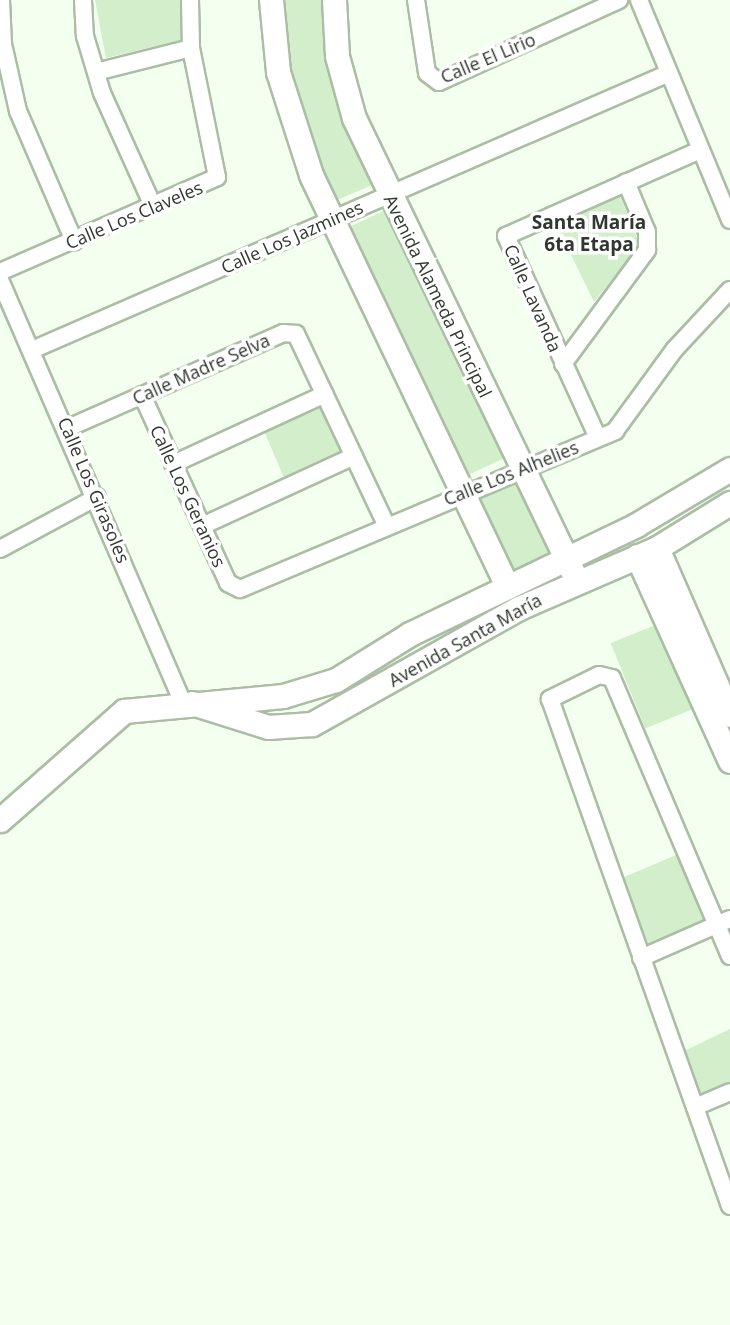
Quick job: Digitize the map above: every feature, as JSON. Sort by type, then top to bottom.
[{"type":"street","points":[[1,0],[3,44],[18,111],[74,240]]},
{"type":"street","points":[[83,0],[96,72],[153,206]]},
{"type":"street","name":"Calle Los Claveles","points":[[0,272],[217,177],[191,48],[190,0]]},
{"type":"street","points":[[271,0],[291,121],[333,219],[506,584]]},
{"type":"street","name":"Avenida Alameda Principal","points":[[334,0],[337,56],[354,118],[388,195],[577,581]]},
{"type":"street","name":"Calle El Lirio","points":[[416,0],[427,73],[439,82],[619,0]]},
{"type":"street","points":[[639,0],[667,74],[730,220]]},
{"type":"street","points":[[96,72],[191,48]]},
{"type":"street","name":"Calle Los Jazmines","points":[[32,350],[667,74]]},
{"type":"street","name":"Calle Lavanda","points":[[598,438],[506,236],[700,150]]},
{"type":"street","points":[[563,364],[647,250],[647,232],[626,182]]},
{"type":"street","name":"Calle Los Girasoles","points":[[2,287],[68,428],[188,703]]},
{"type":"street","name":"Calle Los Alhelies","points":[[240,589],[386,524],[615,431],[674,350],[730,290]]},
{"type":"street","name":"Calle Madre Selva","points":[[68,428],[289,332],[296,334],[386,524]]},
{"type":"street","points":[[173,464],[325,394]]},
{"type":"street","name":"Calle Los Geranios","points":[[142,395],[228,583],[240,589]]},
{"type":"street","points":[[202,526],[354,456]]},
{"type":"street","name":"Avenida Santa María","points":[[0,820],[115,716],[151,704],[283,696],[336,680],[506,584],[564,555],[636,525],[730,469]]},
{"type":"street","points":[[0,549],[97,497]]},
{"type":"street","name":"Avenida Santa María","points":[[188,703],[268,727],[312,724],[577,581],[647,552],[730,503]]},
{"type":"street","points":[[647,552],[730,715]]},
{"type":"street","points":[[647,552],[730,761]]},
{"type":"street","points":[[730,956],[723,922],[612,678],[599,675],[550,699],[695,1107],[727,1185],[730,1206]]},
{"type":"street","points":[[642,958],[723,922]]},
{"type":"street","points":[[695,1107],[730,1092]]},
{"type":"green space","points":[[95,0],[180,0],[181,40],[106,58]]},
{"type":"green space","points":[[279,0],[326,0],[375,184],[332,202],[287,70]]},
{"type":"green space","points":[[620,196],[640,245],[594,302],[556,224]]},
{"type":"green space","points":[[390,208],[506,457],[460,479],[344,230]]},
{"type":"green space","points":[[323,406],[343,452],[284,477],[264,431]]},
{"type":"green space","points":[[519,476],[555,553],[509,575],[473,498]]},
{"type":"green space","points":[[658,624],[692,709],[645,728],[611,643]]},
{"type":"green space","points":[[676,855],[705,924],[650,947],[621,878]]},
{"type":"green space","points":[[730,1029],[730,1087],[701,1099],[684,1051]]},
{"type":"district","name":"Santa María 6ta Etapa","points":[[589,234]]}]
